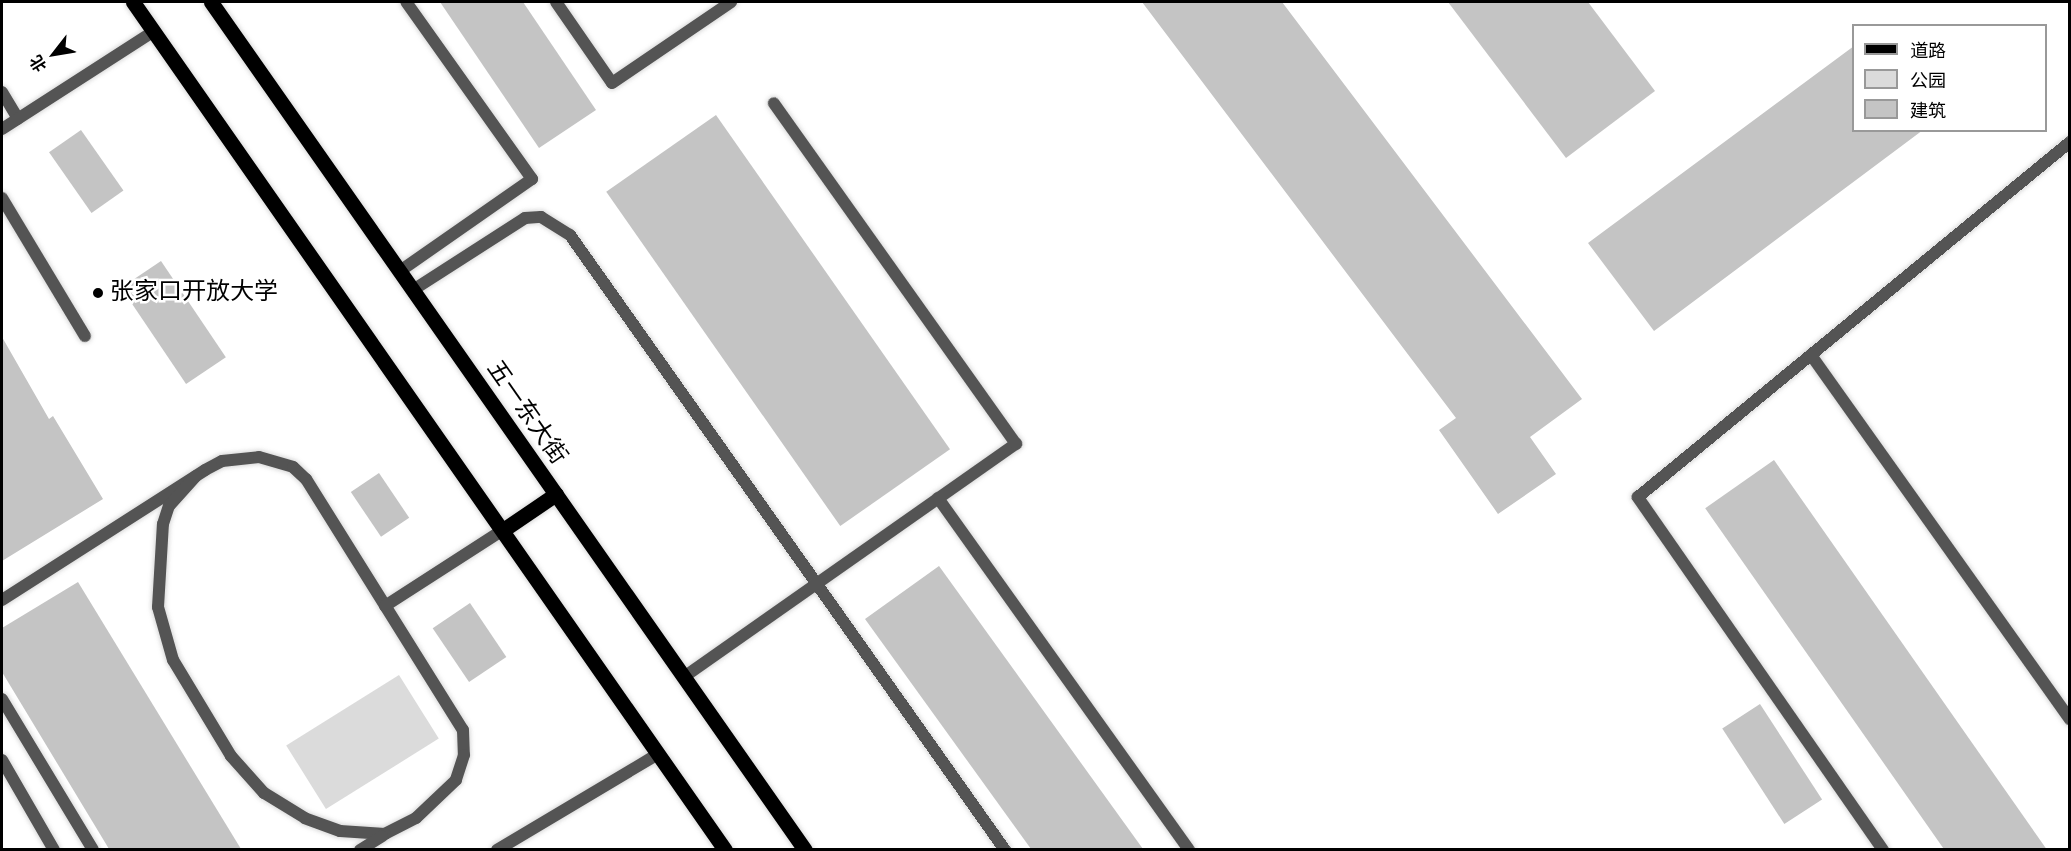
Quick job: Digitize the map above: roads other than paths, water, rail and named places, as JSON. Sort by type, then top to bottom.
[{"type":"main road","points":[[133,2],[725,849]]},
{"type":"main road","name":"五一东大街","points":[[211,2],[805,849]]},
{"type":"main road","points":[[503,530],[556,494]]},
{"type":"street","points":[[400,271],[532,179],[406,2]]},
{"type":"street","points":[[556,2],[612,83],[731,2]]},
{"type":"street","points":[[2,129],[154,31]]},
{"type":"street","points":[[2,92],[18,119]]},
{"type":"street","points":[[684,677],[1016,444],[774,103]]},
{"type":"street","points":[[1883,849],[1638,497],[2070,142]]},
{"type":"street","points":[[2,198],[85,336]]},
{"type":"street","points":[[413,290],[525,219],[541,217],[570,235],[1005,849]]},
{"type":"street","points":[[1811,354],[2070,719]]},
{"type":"street","points":[[2,600],[196,476],[238,458],[259,458],[293,467],[306,479],[386,606],[463,730],[465,741],[461,767],[447,793],[416,818],[360,849]]},
{"type":"street","points":[[196,476],[169,506],[158,550],[158,607],[174,660],[231,756],[264,793],[305,819],[340,831],[385,834]]},
{"type":"street","points":[[938,498],[1189,849]]},
{"type":"street","points":[[386,606],[503,530]]},
{"type":"street","points":[[2,699],[93,849]]},
{"type":"street","points":[[497,849],[658,754]]},
{"type":"street","points":[[2,760],[54,849]]},
{"type":"place","name":"张家口开放大学","points":[[98,293]]}]
